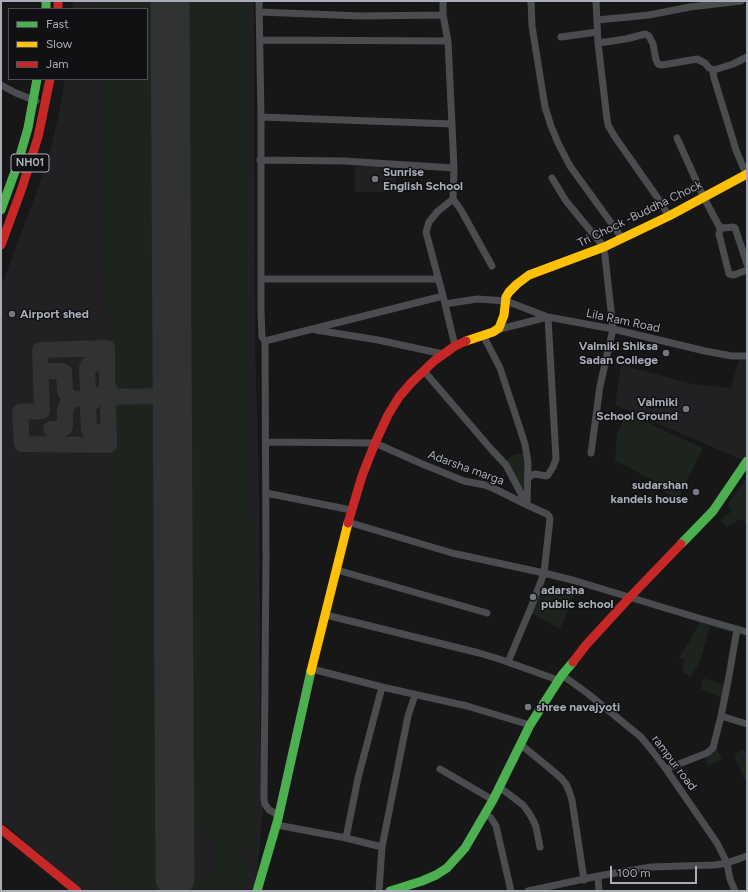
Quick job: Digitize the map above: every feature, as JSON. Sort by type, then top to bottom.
[{"type":"main road","name":"NH01","points":[[1,210],[17,166],[28,128],[37,80]]},
{"type":"main road","name":"NH01","points":[[1,245],[28,171],[46,104],[50,80]]},
{"type":"main road","name":"Tri Chock -Buddha Chock","points":[[506,301],[506,297],[509,292],[520,281],[529,275],[604,248],[704,198],[747,174]]},
{"type":"main road","points":[[258,891],[278,822],[312,669],[351,510],[375,443],[388,415],[399,397],[411,383],[443,354],[455,346],[499,328],[502,323],[506,301]]},
{"type":"main road","points":[[390,891],[436,875],[447,868],[466,848],[493,800],[530,725],[560,677],[586,645],[630,597],[713,511],[747,461]]},
{"type":"main road","points":[[1,829],[77,891]]},
{"type":"street","points":[[260,1],[261,312],[262,337],[265,341],[266,442],[264,798],[265,804],[269,810],[275,813],[278,822],[382,847]]},
{"type":"street","points":[[443,1],[443,15],[448,41],[454,168],[453,199],[461,210],[492,266]]},
{"type":"street","points":[[531,1],[532,26],[545,108],[551,126],[570,166],[622,238]]},
{"type":"street","points":[[596,1],[598,43],[608,125],[669,216]]},
{"type":"street","points":[[597,20],[741,1]]},
{"type":"street","points":[[259,12],[361,16],[443,15]]},
{"type":"street","points":[[561,37],[597,32]]},
{"type":"street","points":[[598,43],[613,42],[645,34],[649,36],[653,44],[658,64],[662,65],[697,59],[714,70],[747,58]]},
{"type":"street","points":[[260,40],[448,41]]},
{"type":"street","points":[[714,70],[714,78],[728,128],[747,174]]},
{"type":"street","points":[[1,86],[46,104]]},
{"type":"street","points":[[261,117],[452,124]]},
{"type":"street","points":[[677,138],[704,198],[719,226],[726,228],[733,226],[735,228],[747,264]]},
{"type":"street","points":[[260,160],[344,161],[454,168]]},
{"type":"street","points":[[552,178],[566,201],[604,248],[613,329],[600,386],[591,452]]},
{"type":"street","points":[[453,199],[437,212],[429,222],[426,232],[455,346]]},
{"type":"street","points":[[721,227],[719,234],[729,274],[734,276],[747,270]]},
{"type":"street","points":[[262,278],[438,279]]},
{"type":"street","points":[[265,341],[443,296]]},
{"type":"street","points":[[445,304],[477,299],[506,301],[548,317],[556,459],[548,475],[535,474],[528,478]]},
{"type":"street","name":"Lila Ram Road","points":[[496,330],[548,317],[613,329],[705,351],[732,356],[747,356]]},
{"type":"street","points":[[312,330],[378,340],[443,354]]},
{"type":"street","points":[[483,335],[500,368],[525,444],[528,463],[527,504]]},
{"type":"street","points":[[424,371],[506,465],[527,504]]},
{"type":"street","points":[[266,442],[375,443]]},
{"type":"street","name":"Adarsha marga","points":[[375,443],[464,481],[485,485],[496,489],[547,514],[550,519],[544,573]]},
{"type":"street","points":[[266,493],[351,510]]},
{"type":"street","points":[[348,522],[452,553],[576,581],[747,632]]},
{"type":"street","points":[[337,570],[487,612]]},
{"type":"street","points":[[508,662],[544,573]]},
{"type":"street","name":"rampur road","points":[[326,615],[479,653],[560,677],[587,693],[641,738],[666,769],[718,843],[727,863],[730,879],[735,891]]},
{"type":"street","points":[[666,769],[707,753],[713,748],[721,716],[737,629]]},
{"type":"street","points":[[312,669],[415,695],[467,706],[530,725]]},
{"type":"street","points":[[346,838],[358,778],[382,687]]},
{"type":"street","points":[[379,891],[382,847],[408,716],[415,695]]},
{"type":"street","points":[[721,716],[747,724]]},
{"type":"street","points":[[520,744],[561,778],[566,784],[572,800],[584,880]]},
{"type":"street","points":[[440,769],[493,800]]},
{"type":"street","points":[[499,787],[523,805],[529,813],[536,827],[540,847]]},
{"type":"street","points":[[485,814],[491,818],[496,826],[511,891]]},
{"type":"street","points":[[528,891],[598,876],[651,868],[715,865],[727,863],[747,856]]},
{"type":"street","points":[[598,876],[599,891]]},
{"type":"shaded area","points":[[73,1],[254,1],[255,343],[259,484],[260,721],[263,810],[257,873],[253,891],[85,891],[1,821],[1,287],[40,183],[51,147],[65,80],[148,80],[148,8],[72,8]]},
{"type":"shaded area","points":[[104,1],[159,1],[161,371],[159,379],[153,385],[149,386],[107,387],[105,80],[148,80],[148,8],[104,8]]},
{"type":"shaded area","points":[[185,1],[245,1],[248,362],[256,846],[255,848],[244,850],[247,871],[241,891],[127,891],[113,887],[112,568],[108,404],[145,405],[152,407],[157,410],[162,421],[165,881],[197,881],[203,879],[208,876],[215,866],[216,856],[216,847],[191,814]]},
{"type":"shaded area","name":"Sunrise English School","points":[[355,166],[396,166],[396,192],[355,192]]},
{"type":"shaded area","name":"Valmiki School Ground","points":[[739,359],[747,359],[747,453],[742,460],[615,405],[621,365],[693,384],[731,388]]},
{"type":"shaded area","points":[[38,405],[38,409],[21,410],[21,406]]},
{"type":"shaded area","points":[[630,415],[703,448],[678,499],[663,491],[665,487],[615,460],[617,433],[624,419]]},
{"type":"shaded area","points":[[515,454],[525,454],[526,497],[505,461]]},
{"type":"shaded area","points":[[747,477],[747,524],[741,519],[726,527],[720,520],[731,512],[728,504]]},
{"type":"shaded area","points":[[543,586],[574,595],[560,629],[531,613]]},
{"type":"shaded area","points":[[700,620],[732,629],[733,633],[710,626],[700,662],[690,677],[682,671],[684,659],[679,658],[692,637]]},
{"type":"shaded area","points":[[703,678],[725,685],[723,698],[701,689]]},
{"type":"shaded area","points":[[718,750],[722,759],[708,766],[704,757]]},
{"type":"shaded area","points":[[741,750],[747,752],[747,785],[734,756]]},
{"type":"taxiway","points":[[107,348],[109,445],[22,444],[20,412],[42,411],[40,350],[107,348]]},
{"type":"taxiway","points":[[95,364],[89,364],[87,368],[88,389],[90,392],[99,397],[93,401],[88,408],[89,430],[91,432],[97,432]]},
{"type":"taxiway","points":[[50,371],[64,372],[66,393],[70,397],[76,399]]},
{"type":"taxiway","points":[[51,429],[62,429],[65,427],[65,411],[67,405],[69,402],[76,399],[155,396],[168,389],[172,378]]},
{"type":"taxiway","points":[[155,396],[165,399],[171,408],[172,416]]},
{"type":"runway","points":[[170,1],[175,878]]},
{"type":"traffic: fast","points":[[46,1],[46,8]]},
{"type":"traffic: fast","points":[[1,210],[17,166],[28,128],[37,80]]},
{"type":"traffic: fast","points":[[681,544],[713,511],[747,461]]},
{"type":"traffic: fast","points":[[390,891],[436,875],[447,868],[465,848],[493,800],[530,725],[562,675],[573,662]]},
{"type":"traffic: fast","points":[[257,891],[278,819],[311,671]]},
{"type":"traffic: slow","points":[[466,341],[493,332],[499,328],[504,315],[506,297],[517,284],[529,275],[604,247],[669,216],[747,174]]},
{"type":"traffic: slow","points":[[311,671],[348,523]]},
{"type":"traffic: jam","points":[[58,1],[58,8]]},
{"type":"traffic: jam","points":[[1,245],[22,188],[38,137],[50,80]]},
{"type":"traffic: jam","points":[[348,523],[362,476],[375,443],[388,415],[399,397],[434,361],[455,346],[466,341]]},
{"type":"traffic: jam","points":[[573,662],[586,645],[681,544]]},
{"type":"traffic: jam","points":[[1,829],[77,891]]},
{"type":"place","name":"Sunrise English School","points":[[375,179]]},
{"type":"place","name":"Airport shed","points":[[12,314]]},
{"type":"place","name":"Valmiki Shiksa Sadan College","points":[[666,353]]},
{"type":"place","name":"Valmiki School Ground","points":[[686,409]]},
{"type":"place","name":"sudarshan kandels house","points":[[696,492]]},
{"type":"place","name":"adarsha public school","points":[[533,597]]},
{"type":"place","name":"shree navajyoti","points":[[528,707]]}]
